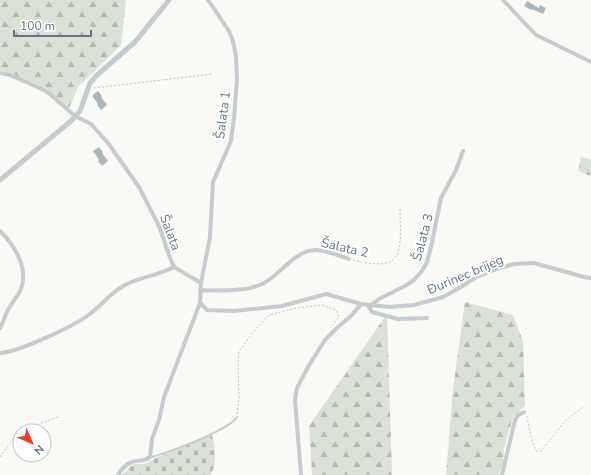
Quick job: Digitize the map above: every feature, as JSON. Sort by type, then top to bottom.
[{"type":"street","points":[[0,180],[44,145],[80,111],[88,88],[97,75],[135,42],[169,0]]},
{"type":"street","name":"Šalata 1","points":[[201,283],[210,237],[213,182],[231,141],[237,80],[236,62],[229,31],[208,0]]},
{"type":"street","points":[[504,0],[536,35],[591,62]]},
{"type":"street","name":"Šalata","points":[[0,72],[44,90],[75,116],[91,124],[108,143],[139,186],[159,226],[174,267],[182,270],[201,283]]},
{"type":"street","name":"Šalata 3","points":[[370,305],[405,286],[414,280],[422,271],[427,262],[431,247],[441,198],[456,170],[463,151]]},
{"type":"street","points":[[0,231],[11,243],[20,260],[24,281],[0,328]]},
{"type":"street","name":"Šalata 2","points":[[200,290],[247,289],[261,285],[272,278],[297,257],[312,250],[319,250],[349,259]]},
{"type":"street","name":"Đurinec brijeg","points":[[200,303],[207,310],[234,311],[282,306],[326,294],[361,304],[399,306],[443,297],[476,277],[514,264],[534,263],[584,278],[591,278]]},
{"type":"street","points":[[0,353],[11,351],[38,341],[71,326],[89,315],[114,292],[127,284],[174,267]]},
{"type":"street","points":[[118,475],[128,464],[134,461],[143,462],[150,457],[152,439],[160,420],[164,397],[200,303],[201,283]]},
{"type":"street","points":[[301,475],[296,392],[308,367],[325,340],[352,315],[361,304]]},
{"type":"street","name":"Đurinec brijeg","points":[[370,305],[372,312],[398,319],[427,318]]},
{"type":"street","points":[[502,475],[515,420],[518,415],[524,412]]},
{"type":"lane","points":[[150,457],[217,432],[230,425],[237,417]]},
{"type":"path","points":[[88,88],[213,74]]},
{"type":"path","name":"Šalata 2","points":[[349,259],[381,265],[394,260],[399,251],[400,206]]},
{"type":"path","points":[[237,417],[239,397],[239,351],[254,331],[269,315],[297,308],[322,305],[336,310],[339,317],[326,332]]},
{"type":"path","points":[[524,412],[528,418],[532,441],[536,451],[541,451],[565,421],[584,406]]},
{"type":"path","points":[[40,423],[58,417]]},
{"type":"path","points":[[0,457],[12,440]]},
{"type":"green space","points":[[0,0],[126,0],[121,45],[78,87],[69,108],[47,89],[0,70]]},
{"type":"green space","points":[[581,157],[591,160],[591,176],[578,171]]},
{"type":"green space","points":[[465,302],[513,315],[523,341],[525,406],[513,417],[504,448],[503,464],[498,475],[446,475],[453,389]]},
{"type":"green space","points":[[387,314],[392,475],[312,475],[309,426]]},
{"type":"green space","points":[[212,435],[215,455],[211,475],[122,475],[135,464],[145,464],[153,459]]},
{"type":"building","points":[[527,1],[539,8],[540,5],[546,8],[543,14],[524,6]]},
{"type":"building","points":[[98,91],[107,105],[101,110],[92,96]]},
{"type":"building","points":[[99,147],[108,161],[102,166],[93,151]]}]
